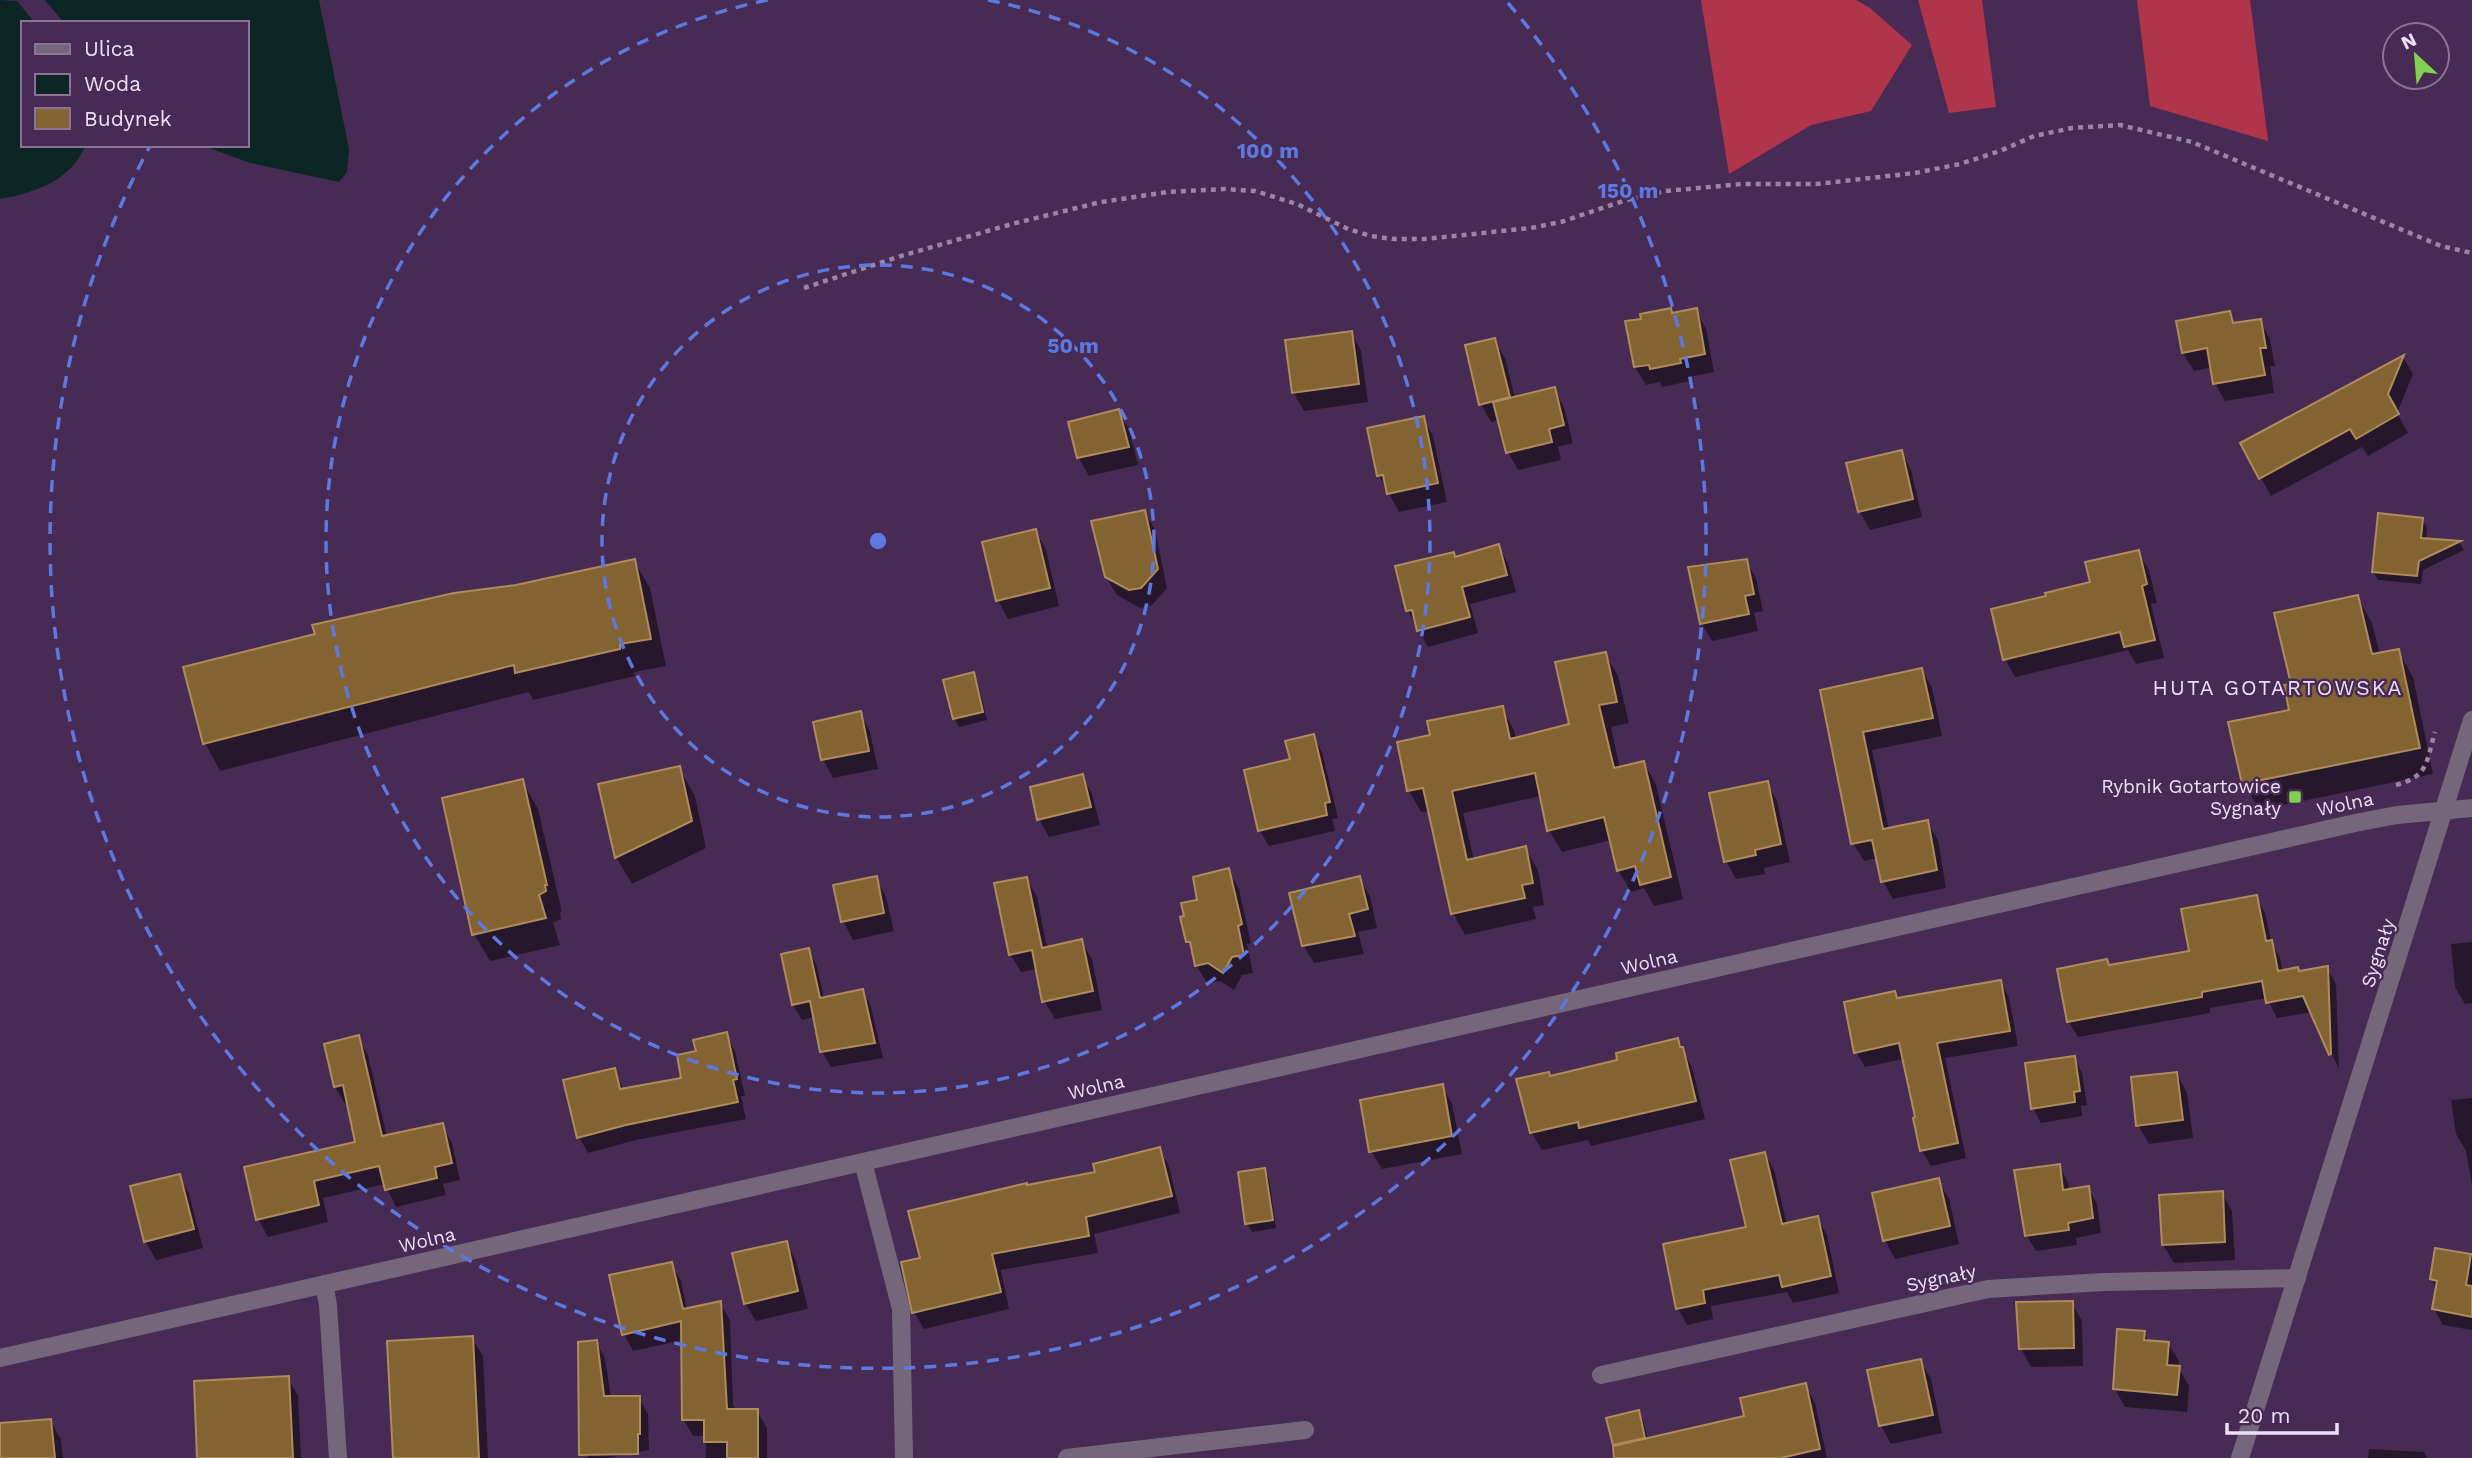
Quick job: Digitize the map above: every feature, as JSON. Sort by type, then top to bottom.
[{"type":"street","name":"Sygnały","points":[[2240,1458],[2472,720]]},
{"type":"street","name":"Wolna","points":[[0,1358],[2366,820],[2472,808]]},
{"type":"street","points":[[863,1162],[901,1309],[904,1458]]},
{"type":"street","name":"Sygnały","points":[[1601,1375],[1988,1289],[2104,1282],[2297,1278]]},
{"type":"street","points":[[324,1284],[338,1458]]},
{"type":"street","points":[[1067,1458],[1305,1430]]},
{"type":"path","points":[[804,288],[901,256],[1000,228],[1101,202],[1167,192],[1224,188],[1255,191],[1297,204],[1348,229],[1371,236],[1425,239],[1509,231],[1561,222],[1626,200],[1665,191],[1742,184],[1817,184],[1915,173],[1960,164],[2034,136],[2072,128],[2120,125],[2192,142],[2441,246],[2472,253]]},
{"type":"path","points":[[2388,787],[2421,775],[2435,732]]},
{"type":"shaded area","points":[[1701,0],[1856,0],[1870,8],[1912,45],[1871,111],[1811,125],[1729,174]]},
{"type":"shaded area","points":[[1918,0],[1982,0],[1996,107],[1949,113]]},
{"type":"shaded area","points":[[2137,0],[2250,0],[2268,141],[2150,106]]},
{"type":"water","points":[[0,0],[17,1],[33,21],[21,21],[21,147],[85,147],[71,168],[51,183],[27,193],[0,199]]},
{"type":"water","points":[[45,0],[319,0],[349,149],[347,172],[339,182],[250,163],[206,147],[248,147],[248,21],[62,21]]},
{"type":"building","points":[[1671,308],[1672,313],[1697,308],[1705,354],[1680,359],[1681,363],[1650,369],[1649,365],[1634,367],[1625,321],[1641,319],[1640,314]]},
{"type":"building","points":[[2230,311],[2233,323],[2261,319],[2266,348],[2260,348],[2265,375],[2213,384],[2207,348],[2182,353],[2176,321]]},
{"type":"building","points":[[1352,331],[1359,384],[1292,393],[1285,340]]},
{"type":"building","points":[[1495,338],[1510,397],[1479,405],[1465,345]]},
{"type":"building","points":[[2404,355],[2388,394],[2399,414],[2356,439],[2350,429],[2259,479],[2240,443]]},
{"type":"building","points":[[1555,387],[1564,425],[1549,429],[1552,442],[1506,453],[1493,402]]},
{"type":"building","points":[[1119,409],[1129,447],[1077,458],[1068,422]]},
{"type":"building","points":[[1424,416],[1438,483],[1387,494],[1383,475],[1377,476],[1367,428]]},
{"type":"building","points":[[1902,450],[1913,499],[1858,512],[1846,463]]},
{"type":"building","points":[[1145,510],[1158,569],[1141,588],[1129,590],[1105,577],[1091,521]]},
{"type":"building","points":[[2378,513],[2423,518],[2421,538],[2461,541],[2419,561],[2417,576],[2372,572]]},
{"type":"building","points":[[1036,529],[1050,588],[996,601],[982,542]]},
{"type":"building","points":[[1499,544],[1507,575],[1462,587],[1470,617],[1417,631],[1412,610],[1406,611],[1395,566],[1454,552],[1455,557]]},
{"type":"building","points":[[2139,550],[2147,584],[2142,586],[2155,640],[2124,647],[2120,632],[2003,660],[1991,609],[2090,582],[2085,562]]},
{"type":"building","points":[[635,559],[651,639],[620,644],[620,649],[515,673],[514,665],[203,744],[183,667],[315,634],[312,625],[454,593],[516,585]]},
{"type":"building","points":[[1747,559],[1754,594],[1745,596],[1749,614],[1700,624],[1688,567]]},
{"type":"building","points":[[2358,595],[2372,654],[2399,649],[2420,748],[2242,784],[2228,722],[2289,710],[2284,685],[2291,684],[2274,613]]},
{"type":"building","points":[[1606,652],[1617,702],[1599,705],[1614,768],[1644,761],[1671,877],[1640,885],[1635,866],[1617,871],[1604,817],[1547,831],[1535,773],[1452,791],[1467,860],[1526,846],[1533,883],[1522,885],[1525,898],[1451,914],[1423,788],[1407,791],[1397,742],[1430,735],[1427,721],[1503,706],[1510,739],[1569,724],[1555,662]]},
{"type":"building","points":[[1922,668],[1933,718],[1863,732],[1883,829],[1928,820],[1937,870],[1881,882],[1872,840],[1851,844],[1820,690]]},
{"type":"building","points":[[974,672],[983,712],[953,719],[943,680]]},
{"type":"building","points":[[861,711],[869,751],[821,760],[813,722]]},
{"type":"building","points":[[1314,734],[1330,802],[1325,803],[1327,815],[1258,831],[1244,770],[1290,759],[1285,741]]},
{"type":"building","points":[[680,766],[692,821],[615,858],[598,784]]},
{"type":"building","points":[[1083,774],[1091,807],[1037,820],[1030,787]]},
{"type":"building","points":[[523,779],[547,885],[546,891],[539,895],[546,918],[472,935],[442,798]]},
{"type":"building","points":[[1768,781],[1781,844],[1755,850],[1756,855],[1724,862],[1709,793]]},
{"type":"building","points":[[1229,868],[1242,924],[1238,926],[1244,955],[1232,957],[1223,973],[1208,963],[1195,966],[1190,942],[1186,942],[1180,917],[1184,916],[1181,903],[1197,900],[1193,877]]},
{"type":"building","points":[[877,876],[884,913],[841,922],[833,885]]},
{"type":"building","points":[[1360,876],[1368,909],[1349,914],[1355,936],[1302,946],[1289,893]]},
{"type":"building","points":[[1027,877],[1042,948],[1082,939],[1093,991],[1042,1002],[1032,950],[1009,955],[994,883]]},
{"type":"building","points":[[2257,895],[2266,941],[2272,940],[2278,971],[2328,966],[2331,1054],[2329,1055],[2303,996],[2266,1003],[2262,981],[2202,992],[2202,997],[2067,1022],[2057,969],[2107,959],[2109,965],[2189,951],[2181,909]]},
{"type":"building","points":[[809,948],[820,998],[863,989],[875,1043],[820,1052],[810,1001],[792,1005],[781,954]]},
{"type":"building","points":[[2001,980],[2010,1031],[1937,1043],[1958,1143],[1920,1151],[1899,1043],[1854,1053],[1844,1002],[1895,991],[1897,998]]},
{"type":"building","points":[[727,1032],[737,1079],[733,1080],[738,1102],[577,1138],[563,1080],[615,1068],[620,1089],[681,1078],[677,1055],[696,1051],[693,1040]]},
{"type":"building","points":[[359,1035],[382,1136],[443,1123],[452,1163],[435,1167],[437,1178],[385,1190],[379,1166],[314,1181],[319,1205],[256,1220],[244,1167],[355,1142],[343,1085],[334,1087],[324,1044]]},
{"type":"building","points":[[1678,1038],[1680,1047],[1683,1047],[1696,1101],[1579,1128],[1578,1122],[1530,1133],[1516,1079],[1549,1072],[1550,1076],[1617,1060],[1616,1053]]},
{"type":"building","points":[[2075,1056],[2080,1091],[2074,1092],[2075,1102],[2031,1109],[2025,1063]]},
{"type":"building","points":[[2177,1072],[2183,1120],[2136,1126],[2131,1077]]},
{"type":"building","points":[[1443,1084],[1452,1136],[1369,1152],[1360,1100]]},
{"type":"building","points":[[1160,1147],[1172,1196],[1086,1217],[1089,1236],[992,1254],[1001,1292],[912,1313],[901,1262],[920,1258],[908,1211],[1027,1183],[1095,1172],[1093,1164]]},
{"type":"building","points":[[1765,1152],[1782,1224],[1818,1216],[1831,1276],[1782,1287],[1779,1275],[1703,1290],[1705,1303],[1676,1309],[1663,1244],[1746,1227],[1730,1160]]},
{"type":"building","points":[[2060,1164],[2063,1190],[2089,1186],[2093,1218],[2068,1223],[2069,1230],[2025,1236],[2014,1170]]},
{"type":"building","points":[[1265,1168],[1273,1220],[1245,1224],[1238,1172]]},
{"type":"building","points":[[180,1174],[194,1229],[144,1242],[130,1186]]},
{"type":"building","points":[[1939,1178],[1950,1226],[1883,1241],[1872,1193]]},
{"type":"building","points":[[2223,1191],[2225,1242],[2162,1245],[2159,1195]]},
{"type":"building","points":[[787,1241],[798,1291],[744,1304],[732,1253]]},
{"type":"building","points":[[2435,1248],[2471,1254],[2466,1285],[2472,1286],[2472,1317],[2432,1309],[2437,1281],[2430,1279]]},
{"type":"building","points":[[672,1262],[683,1309],[721,1301],[727,1409],[758,1409],[758,1458],[727,1458],[727,1442],[704,1442],[704,1420],[682,1420],[681,1321],[622,1335],[609,1275]]},
{"type":"building","points":[[2073,1301],[2074,1348],[2019,1349],[2016,1302]]},
{"type":"building","points":[[2117,1329],[2145,1331],[2144,1340],[2169,1342],[2167,1365],[2180,1366],[2177,1395],[2113,1389]]},
{"type":"building","points":[[473,1336],[479,1458],[393,1458],[387,1341]]},
{"type":"building","points":[[597,1340],[604,1396],[640,1396],[638,1454],[579,1455],[578,1342]]},
{"type":"building","points":[[1921,1359],[1933,1415],[1879,1426],[1867,1370]]},
{"type":"building","points":[[289,1376],[293,1458],[197,1458],[194,1381]]},
{"type":"building","points":[[1806,1383],[1820,1449],[1781,1458],[1614,1458],[1613,1446],[1744,1416],[1740,1398]]},
{"type":"building","points":[[1639,1410],[1645,1438],[1613,1445],[1606,1418]]},
{"type":"building","points":[[51,1419],[55,1458],[0,1458],[0,1423]]},
{"type":"place","name":"Rybnik Gotartowice Sygnały","points":[[2295,797]]},
{"type":"district","name":"HUTA GOTARTOWSKA","points":[[2278,687]]}]
